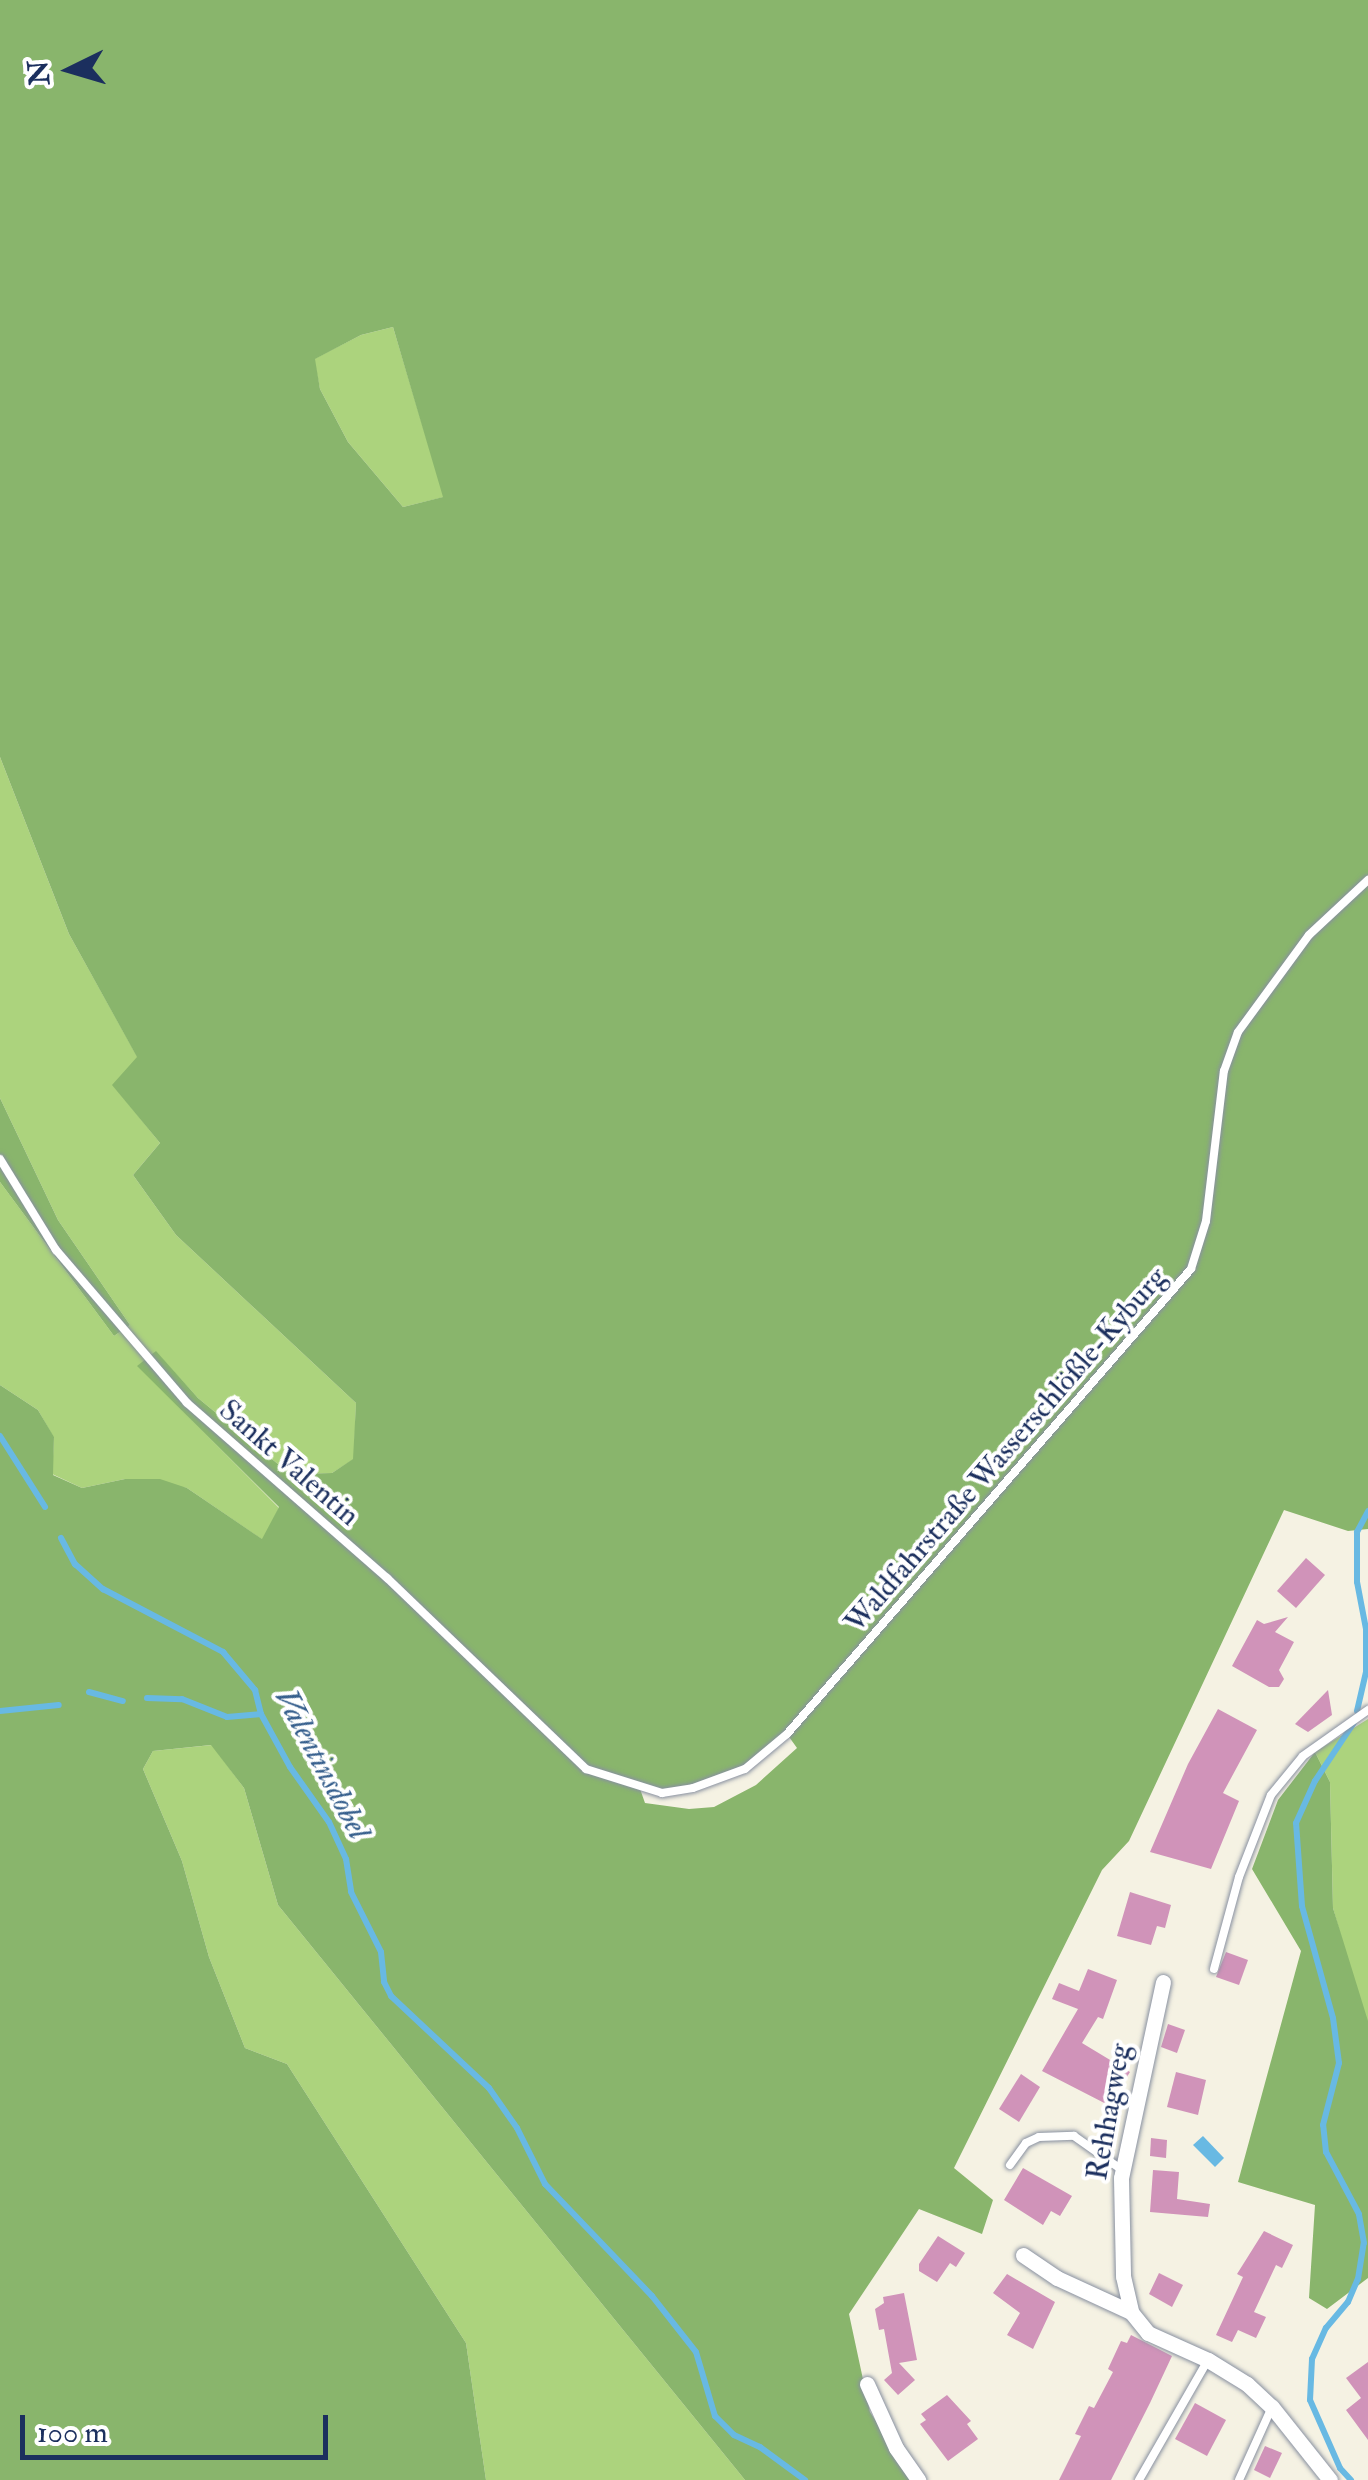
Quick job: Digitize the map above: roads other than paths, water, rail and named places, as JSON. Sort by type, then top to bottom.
[{"type":"street","name":"Rehhagweg","points":[[1132,2312],[1123,2276],[1123,2170],[1164,1982]]},
{"type":"street","points":[[1023,2255],[1057,2278],[1132,2312],[1148,2333],[1208,2360],[1272,2406],[1330,2480]]},
{"type":"street","points":[[867,2384],[896,2448],[918,2480]]},
{"type":"lane","name":"Waldfahrstraße Wasserschlößle-Kyburg","points":[[586,1769],[662,1793],[719,1782],[746,1768],[787,1734],[839,1678],[1191,1269],[1212,1180],[1224,1071],[1238,1032],[1309,935],[1368,880]]},
{"type":"lane","name":"Sankt Valentin","points":[[0,1159],[56,1250],[186,1403],[387,1578],[586,1769]]},
{"type":"lane","points":[[1214,1969],[1239,1876],[1270,1795],[1303,1756],[1368,1710]]},
{"type":"lane","points":[[1010,2164],[1026,2144],[1039,2138],[1074,2136],[1123,2170]]},
{"type":"lane","points":[[1139,2480],[1208,2360]]},
{"type":"lane","points":[[1239,2480],[1272,2406]]},
{"type":"water","points":[[1203,2136],[1224,2158],[1215,2167],[1193,2145]]},
{"type":"waterway","name":"Valentinsdobel","points":[[0,1436],[45,1507]]},
{"type":"waterway","points":[[1357,1711],[1366,1672],[1366,1629],[1357,1582],[1357,1532],[1368,1511]]},
{"type":"waterway","name":"Valentinsdobel","points":[[61,1538],[75,1564],[103,1589],[223,1652],[255,1690],[261,1714],[290,1767],[329,1822],[346,1859],[351,1892],[381,1952],[384,1982],[391,1996],[489,2088],[517,2128],[545,2184],[652,2296],[696,2352],[715,2416],[734,2435],[760,2447],[805,2480]]},
{"type":"waterway","points":[[89,1692],[123,1701]]},
{"type":"waterway","points":[[147,1698],[182,1699],[227,1717],[261,1714]]},
{"type":"waterway","points":[[0,1711],[59,1705]]},
{"type":"waterway","points":[[1351,2480],[1340,2468],[1310,2400],[1312,2359],[1326,2328],[1348,2302],[1358,2279],[1364,2243],[1359,2214],[1326,2152],[1323,2125],[1339,2063],[1333,2018],[1302,1906],[1296,1823],[1315,1781],[1353,1724]]}]
